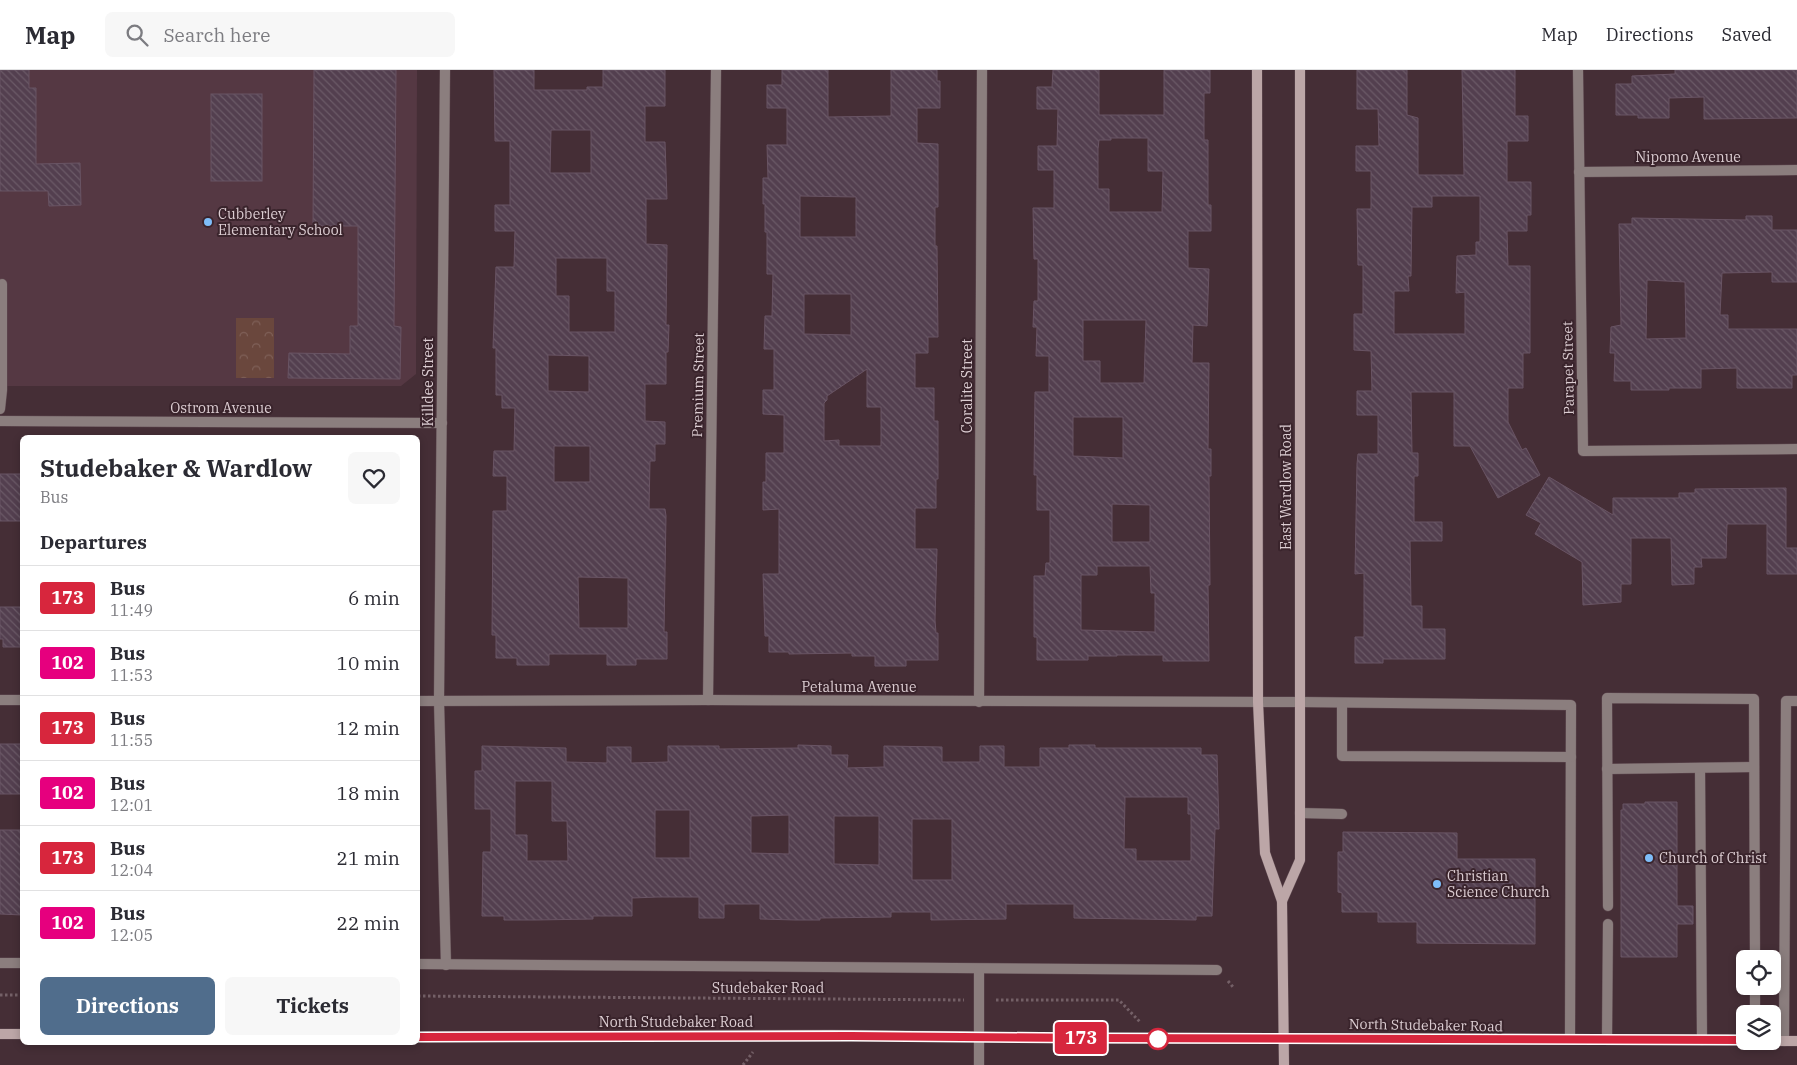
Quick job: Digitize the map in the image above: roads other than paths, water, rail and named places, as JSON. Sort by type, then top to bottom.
[{"type":"main road","name":"East Wardlow Road","points":[[1257,70],[1258,702],[1265,853],[1282,901],[1284,1065]]},
{"type":"main road","name":"East Wardlow Road","points":[[1282,901],[1300,860],[1300,70]]},
{"type":"main road","points":[[0,1034],[20,1034]]},
{"type":"main road","name":"North Studebaker Road","points":[[420,1037],[979,1036],[1736,1040]]},
{"type":"main road","points":[[1784,1041],[1797,1041]]},
{"type":"street","name":"Killdee Street","points":[[445,70],[439,701],[446,965]]},
{"type":"street","name":"Premium Street","points":[[708,700],[716,70]]},
{"type":"street","name":"Coralite Street","points":[[979,702],[982,70]]},
{"type":"street","name":"Parapet Street","points":[[1578,70],[1583,451],[1797,449]]},
{"type":"street","name":"Nipomo Avenue","points":[[1579,172],[1797,170]]},
{"type":"street","points":[[0,409],[2,390],[2,284]]},
{"type":"street","name":"Ostrom Avenue","points":[[0,421],[442,423]]},
{"type":"street","points":[[1608,906],[1607,698],[1754,699],[1755,950]]},
{"type":"street","points":[[0,700],[20,700]]},
{"type":"street","name":"Petaluma Avenue","points":[[420,701],[1300,702],[1571,705],[1571,757]]},
{"type":"street","points":[[1784,1041],[1786,701],[1797,701]]},
{"type":"street","points":[[1342,703],[1342,756],[1571,757],[1570,1039]]},
{"type":"street","points":[[1607,769],[1754,767]]},
{"type":"street","points":[[1700,768],[1702,1040]]},
{"type":"street","points":[[1300,813],[1342,814]]},
{"type":"street","points":[[1607,1039],[1608,924]]},
{"type":"street","points":[[0,963],[20,963]]},
{"type":"street","points":[[420,964],[1217,970]]},
{"type":"street","points":[[978,969],[979,1065]]},
{"type":"place","name":"Cubberley Elementary School","points":[[208,222]]},
{"type":"place","name":"Church of Christ","points":[[1649,858]]},
{"type":"place","name":"Christian Science Church","points":[[1437,884]]}]
